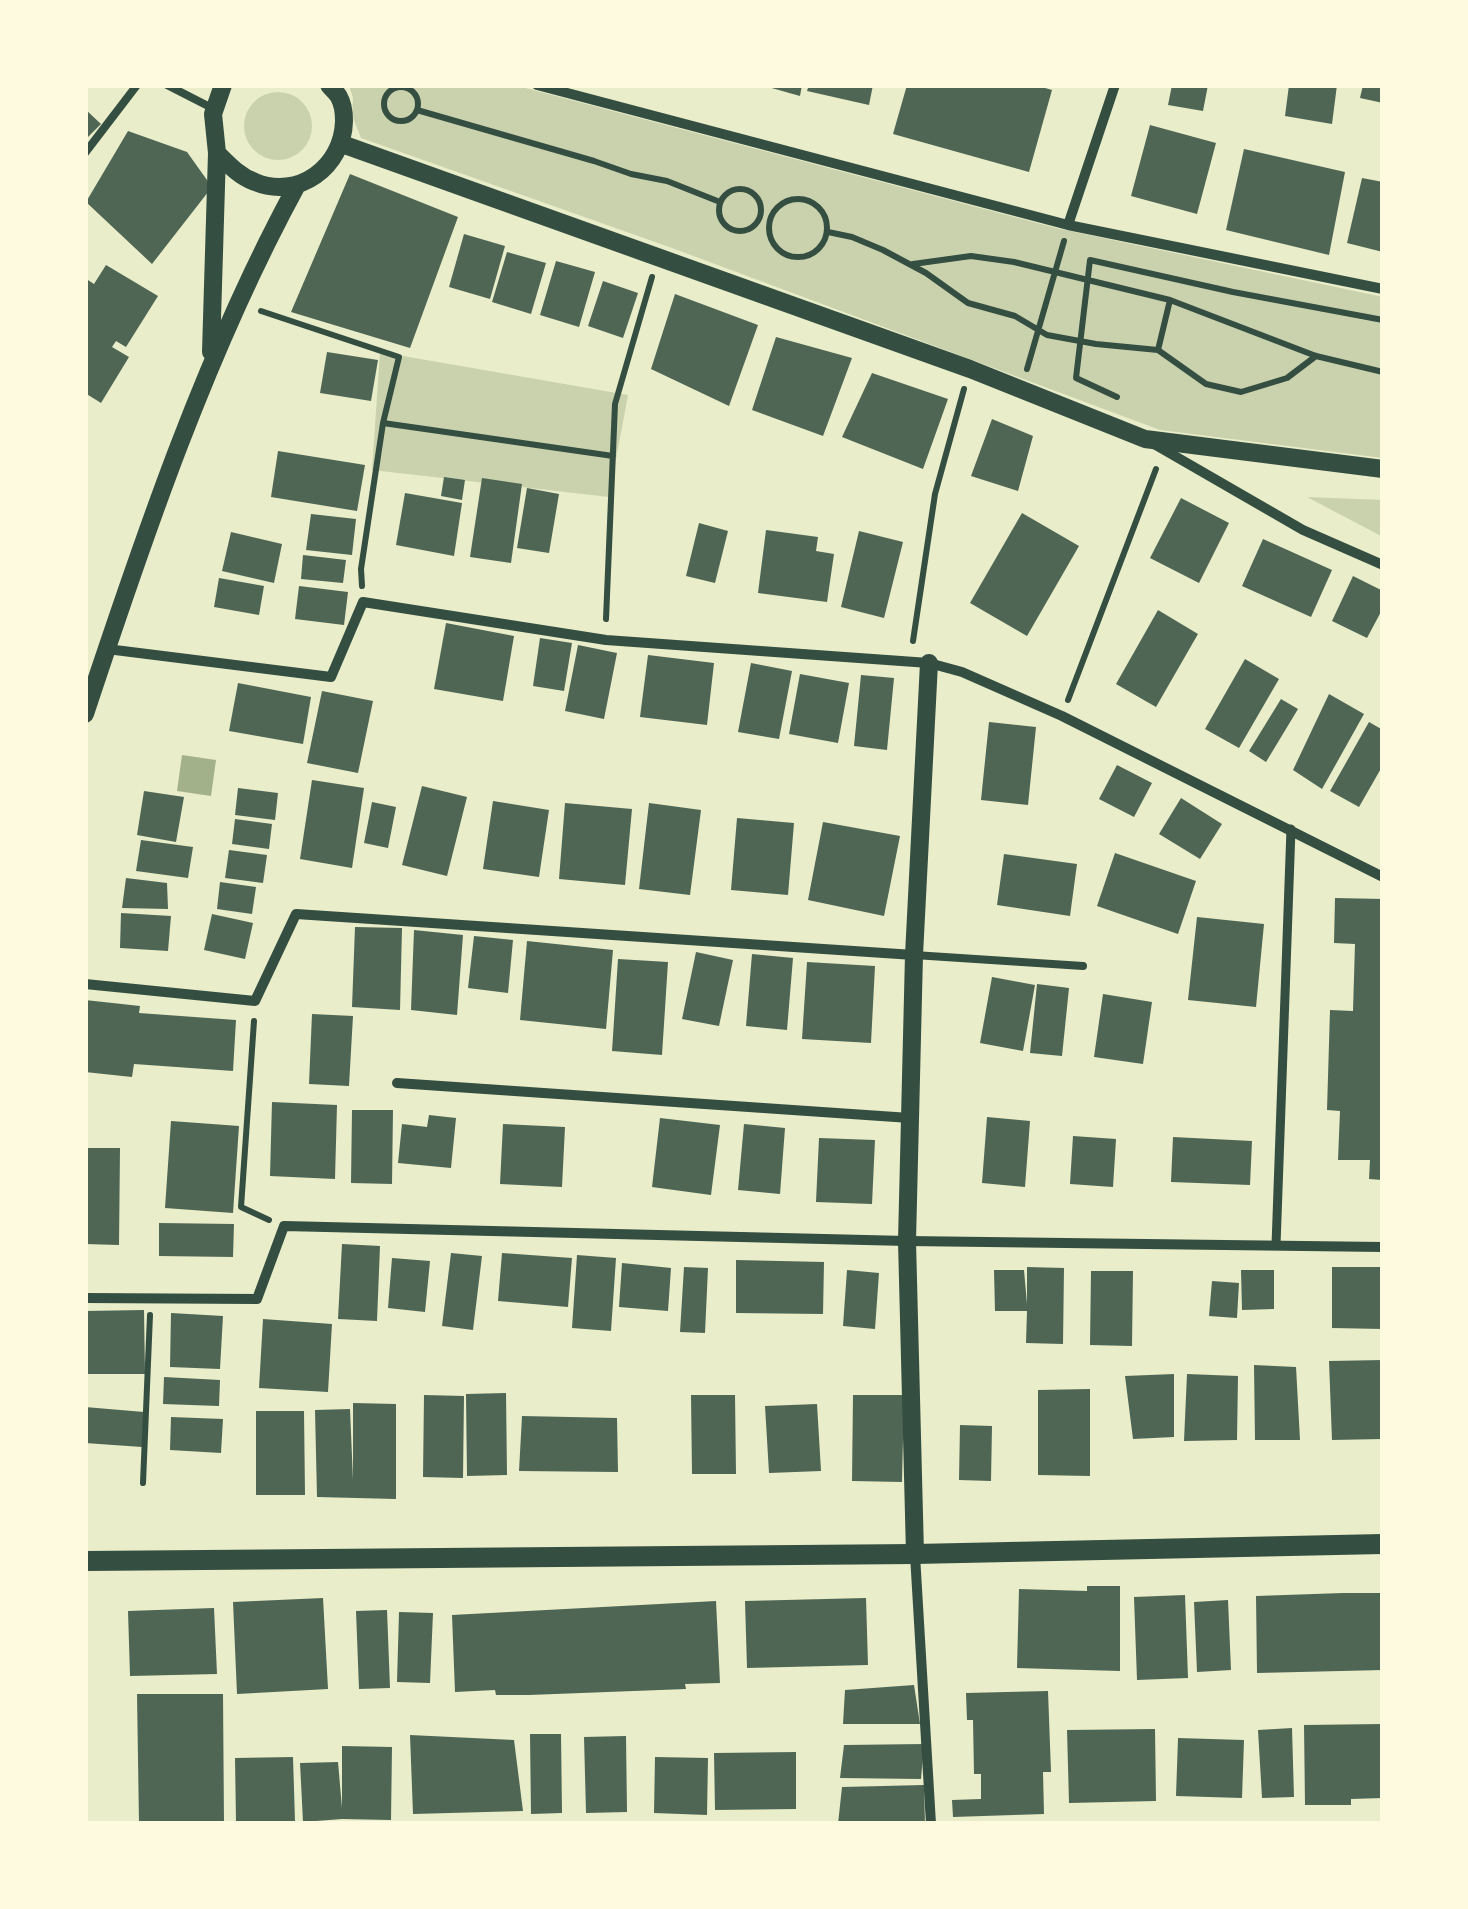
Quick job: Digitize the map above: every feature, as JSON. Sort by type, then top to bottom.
[{"type":"main road","points":[[85,1561],[915,1554],[1383,1544]]},
{"type":"street","points":[[210,366],[217,153],[213,114],[223,85]]},
{"type":"street","points":[[217,153],[236,172],[277,188],[297,185],[318,174],[342,144],[344,114],[340,98],[329,85]]},
{"type":"street","points":[[537,85],[1068,225],[1383,289]]},
{"type":"street","points":[[1068,225],[1115,85]]},
{"type":"street","points":[[342,144],[1022,389],[1145,439],[1303,530],[1383,565]]},
{"type":"street","points":[[85,713],[210,366],[259,254],[297,185]]},
{"type":"street","points":[[1145,439],[1383,469]]},
{"type":"street","points":[[106,649],[330,676],[363,602],[606,640],[929,663],[962,672],[1062,716],[1383,876]]},
{"type":"street","points":[[929,663],[914,955],[908,1242],[915,1554],[931,1824]]},
{"type":"street","points":[[1276,1246],[1291,830]]},
{"type":"street","points":[[85,984],[255,1001],[296,914],[914,955]]},
{"type":"street","points":[[397,1083],[911,1118]]},
{"type":"street","points":[[85,1298],[258,1300],[284,1226],[908,1242],[1383,1247]]},
{"type":"lane","points":[[85,153],[136,85]]},
{"type":"lane","points":[[167,85],[214,109]]},
{"type":"lane","points":[[914,955],[1083,966]]},
{"type":"path","points":[[405,87],[417,98],[417,110],[410,118],[394,120],[386,112],[384,101],[394,88],[405,87]]},
{"type":"path","points":[[417,110],[667,181],[720,202]]},
{"type":"path","points":[[735,188],[749,190],[761,206],[758,220],[748,230],[728,228],[719,216],[720,202],[735,188]]},
{"type":"path","points":[[807,200],[823,212],[828,232],[820,248],[796,256],[774,243],[770,224],[773,214],[787,201],[807,200]]},
{"type":"path","points":[[758,220],[770,224]]},
{"type":"path","points":[[1022,389],[1068,225]]},
{"type":"path","points":[[828,232],[883,250],[968,303],[1015,316],[1047,336],[1158,350],[1206,384],[1241,392],[1286,378],[1316,356]]},
{"type":"path","points":[[912,265],[970,256],[1014,262],[1170,300],[1316,356],[1383,372]]},
{"type":"path","points":[[606,640],[615,404],[657,257]]},
{"type":"path","points":[[1125,401],[1076,378],[1090,260],[1383,320]]},
{"type":"path","points":[[1158,350],[1170,300]]},
{"type":"path","points":[[238,303],[398,357],[383,423],[361,569],[363,602]]},
{"type":"path","points":[[910,662],[935,494],[970,368]]},
{"type":"path","points":[[383,423],[613,456]]},
{"type":"path","points":[[1062,716],[1163,449]]},
{"type":"path","points":[[255,1001],[241,1207],[284,1226]]},
{"type":"path","points":[[143,1482],[150,1298]]},
{"type":"shaded area","points":[[349,85],[514,85],[1056,228],[1383,297],[1383,458],[1160,430],[672,248],[361,138],[352,115]]},
{"type":"shaded area","points":[[278,92],[302,102],[312,126],[302,150],[278,160],[254,150],[244,126],[254,102]]},
{"type":"shaded area","points":[[380,352],[628,395],[609,497],[372,470]]},
{"type":"shaded area","points":[[1307,497],[1383,500],[1383,537]]},
{"type":"shaded area","points":[[182,755],[216,760],[211,796],[177,791]]},
{"type":"building","points":[[761,85],[802,85],[800,96]]},
{"type":"building","points":[[809,85],[873,85],[869,105],[807,91]]},
{"type":"building","points":[[907,85],[1035,85],[1052,90],[1029,172],[893,134]]},
{"type":"building","points":[[1172,85],[1208,85],[1203,111],[1168,105]]},
{"type":"building","points":[[1289,85],[1337,85],[1332,124],[1285,116]]},
{"type":"building","points":[[1363,85],[1383,85],[1383,103],[1360,98]]},
{"type":"building","points":[[85,109],[101,124],[85,140]]},
{"type":"building","points":[[1150,125],[1216,143],[1197,214],[1131,196]]},
{"type":"building","points":[[128,131],[187,152],[212,187],[152,264],[86,202]]},
{"type":"building","points":[[1244,149],[1345,172],[1329,255],[1226,230]]},
{"type":"building","points":[[350,174],[458,217],[410,348],[291,312]]},
{"type":"building","points":[[1362,178],[1383,182],[1383,252],[1347,243]]},
{"type":"building","points":[[464,234],[505,246],[490,299],[449,287]]},
{"type":"building","points":[[507,252],[546,263],[531,314],[492,302]]},
{"type":"building","points":[[556,261],[595,272],[579,327],[540,315]]},
{"type":"building","points":[[106,265],[158,296],[126,347],[116,341],[112,347],[129,357],[101,403],[85,393],[85,278],[94,284]]},
{"type":"building","points":[[603,281],[638,293],[623,338],[588,326]]},
{"type":"building","points":[[675,294],[758,325],[729,406],[651,369]]},
{"type":"building","points":[[776,337],[852,358],[823,436],[752,410]]},
{"type":"building","points":[[327,352],[378,360],[371,401],[320,393]]},
{"type":"building","points":[[872,373],[948,399],[923,469],[842,437]]},
{"type":"building","points":[[992,419],[1033,436],[1018,491],[971,476]]},
{"type":"building","points":[[278,451],[365,465],[357,511],[271,497]]},
{"type":"building","points":[[444,477],[465,480],[462,500],[441,496]]},
{"type":"building","points":[[482,478],[522,484],[511,563],[470,557]]},
{"type":"building","points":[[527,488],[559,494],[549,553],[517,548]]},
{"type":"building","points":[[405,493],[462,503],[454,556],[396,545]]},
{"type":"building","points":[[1181,498],[1229,523],[1199,583],[1150,558]]},
{"type":"building","points":[[1022,513],[1079,546],[1027,636],[970,603]]},
{"type":"building","points":[[311,514],[356,519],[352,555],[306,550]]},
{"type":"building","points":[[699,523],[728,531],[715,583],[686,576]]},
{"type":"building","points":[[766,530],[818,537],[816,551],[834,554],[827,602],[758,593]]},
{"type":"building","points":[[859,531],[903,542],[884,618],[841,607]]},
{"type":"building","points":[[231,532],[282,544],[274,583],[222,571]]},
{"type":"building","points":[[1263,539],[1332,570],[1311,617],[1242,586]]},
{"type":"building","points":[[303,555],[346,560],[343,583],[301,579]]},
{"type":"building","points":[[1353,576],[1383,591],[1383,608],[1367,638],[1332,621]]},
{"type":"building","points":[[219,578],[264,586],[259,615],[214,607]]},
{"type":"building","points":[[299,586],[348,592],[344,625],[295,619]]},
{"type":"building","points":[[1158,610],[1198,634],[1156,707],[1116,684]]},
{"type":"building","points":[[446,623],[514,636],[503,701],[434,689]]},
{"type":"building","points":[[540,638],[572,643],[564,691],[533,686]]},
{"type":"building","points":[[578,645],[617,653],[604,719],[565,711]]},
{"type":"building","points":[[648,655],[714,663],[707,725],[640,717]]},
{"type":"building","points":[[1245,659],[1279,679],[1239,748],[1205,729]]},
{"type":"building","points":[[751,663],[792,671],[779,739],[738,732]]},
{"type":"building","points":[[800,674],[849,683],[838,743],[789,734]]},
{"type":"building","points":[[861,675],[894,678],[887,750],[854,746]]},
{"type":"building","points":[[238,683],[311,697],[303,744],[229,731]]},
{"type":"building","points":[[322,691],[373,701],[358,773],[307,763]]},
{"type":"building","points":[[1329,694],[1364,714],[1322,789],[1293,770]]},
{"type":"building","points":[[1281,699],[1298,709],[1266,762],[1249,751]]},
{"type":"building","points":[[989,722],[1036,727],[1028,805],[981,800]]},
{"type":"building","points":[[1369,722],[1383,730],[1383,765],[1359,807],[1330,791]]},
{"type":"building","points":[[1117,765],[1152,783],[1134,817],[1099,799]]},
{"type":"building","points":[[312,780],[364,788],[352,868],[300,859]]},
{"type":"building","points":[[422,786],[467,797],[447,876],[402,865]]},
{"type":"building","points":[[238,788],[278,793],[275,820],[235,815]]},
{"type":"building","points":[[144,791],[184,797],[176,842],[137,835]]},
{"type":"building","points":[[1181,798],[1222,824],[1200,859],[1159,834]]},
{"type":"building","points":[[493,801],[549,810],[539,877],[483,869]]},
{"type":"building","points":[[372,802],[396,807],[388,848],[364,843]]},
{"type":"building","points":[[565,803],[632,809],[625,885],[559,879]]},
{"type":"building","points":[[649,803],[701,810],[690,895],[639,889]]},
{"type":"building","points":[[737,818],[794,823],[788,895],[731,890]]},
{"type":"building","points":[[235,819],[272,824],[269,849],[232,844]]},
{"type":"building","points":[[823,822],[900,836],[884,916],[808,900]]},
{"type":"building","points":[[141,840],[193,847],[188,878],[136,871]]},
{"type":"building","points":[[229,850],[267,855],[263,883],[225,878]]},
{"type":"building","points":[[1115,853],[1196,881],[1178,934],[1097,906]]},
{"type":"building","points":[[1004,854],[1077,864],[1070,916],[997,905]]},
{"type":"building","points":[[126,878],[167,883],[168,909],[122,908]]},
{"type":"building","points":[[220,882],[256,887],[252,914],[217,909]]},
{"type":"building","points":[[1335,898],[1383,899],[1383,1180],[1369,1179],[1370,1160],[1338,1160],[1340,1111],[1327,1110],[1330,1010],[1353,1011],[1355,944],[1334,943]]},
{"type":"building","points":[[121,913],[171,916],[168,951],[120,948]]},
{"type":"building","points":[[212,914],[253,923],[245,959],[204,950]]},
{"type":"building","points":[[1197,917],[1264,924],[1256,1007],[1188,1000]]},
{"type":"building","points":[[355,927],[402,928],[400,1010],[352,1007]]},
{"type":"building","points":[[414,930],[463,935],[457,1015],[411,1010]]},
{"type":"building","points":[[474,936],[513,940],[508,993],[468,988]]},
{"type":"building","points":[[527,941],[613,950],[606,1029],[520,1020]]},
{"type":"building","points":[[696,952],[733,960],[719,1026],[682,1019]]},
{"type":"building","points":[[752,954],[793,958],[787,1030],[746,1026]]},
{"type":"building","points":[[618,959],[668,962],[662,1055],[612,1051]]},
{"type":"building","points":[[807,962],[875,966],[871,1043],[802,1039]]},
{"type":"building","points":[[992,977],[1035,985],[1023,1051],[980,1043]]},
{"type":"building","points":[[1037,984],[1069,988],[1062,1056],[1030,1053]]},
{"type":"building","points":[[1103,994],[1152,1002],[1143,1064],[1094,1057]]},
{"type":"building","points":[[85,1000],[140,1006],[139,1013],[236,1020],[233,1071],[134,1064],[132,1077],[85,1072]]},
{"type":"building","points":[[312,1014],[353,1016],[349,1086],[309,1084]]},
{"type":"building","points":[[272,1102],[337,1105],[335,1179],[270,1176]]},
{"type":"building","points":[[352,1110],[393,1110],[392,1184],[351,1183]]},
{"type":"building","points":[[429,1115],[456,1118],[451,1168],[398,1163],[402,1124],[427,1127]]},
{"type":"building","points":[[987,1117],[1030,1121],[1025,1187],[982,1183]]},
{"type":"building","points":[[660,1118],[720,1125],[711,1195],[652,1187]]},
{"type":"building","points":[[171,1121],[239,1126],[233,1213],[165,1208]]},
{"type":"building","points":[[503,1124],[565,1127],[562,1187],[500,1184]]},
{"type":"building","points":[[744,1124],[785,1128],[780,1194],[738,1190]]},
{"type":"building","points":[[1073,1136],[1116,1139],[1113,1187],[1070,1184]]},
{"type":"building","points":[[1173,1137],[1252,1141],[1250,1185],[1171,1182]]},
{"type":"building","points":[[819,1138],[875,1140],[872,1204],[816,1202]]},
{"type":"building","points":[[85,1148],[120,1148],[119,1245],[85,1244]]},
{"type":"building","points":[[159,1223],[234,1224],[233,1257],[159,1256]]},
{"type":"building","points":[[342,1244],[380,1246],[377,1321],[338,1319]]},
{"type":"building","points":[[451,1253],[482,1256],[473,1330],[442,1326]]},
{"type":"building","points":[[502,1253],[572,1258],[568,1307],[498,1301]]},
{"type":"building","points":[[577,1255],[616,1258],[611,1331],[572,1328]]},
{"type":"building","points":[[392,1258],[430,1261],[425,1312],[388,1308]]},
{"type":"building","points":[[736,1260],[824,1262],[823,1314],[736,1313]]},
{"type":"building","points":[[622,1263],[671,1268],[668,1311],[619,1307]]},
{"type":"building","points":[[684,1267],[708,1268],[705,1333],[680,1332]]},
{"type":"building","points":[[1027,1267],[1064,1268],[1063,1344],[1026,1343],[1027,1311],[995,1311],[994,1270],[1024,1270],[1027,1304]]},
{"type":"building","points":[[1332,1267],[1383,1267],[1383,1329],[1332,1328]]},
{"type":"building","points":[[847,1270],[879,1273],[875,1329],[843,1326]]},
{"type":"building","points":[[1241,1270],[1274,1270],[1274,1309],[1242,1310]]},
{"type":"building","points":[[1091,1271],[1133,1271],[1132,1346],[1090,1345]]},
{"type":"building","points":[[1212,1281],[1239,1283],[1237,1318],[1209,1316]]},
{"type":"building","points":[[144,1310],[145,1374],[85,1374],[85,1311]]},
{"type":"building","points":[[171,1313],[223,1316],[220,1369],[170,1367]]},
{"type":"building","points":[[263,1319],[332,1324],[328,1392],[259,1388]]},
{"type":"building","points":[[1383,1360],[1383,1439],[1332,1440],[1329,1361]]},
{"type":"building","points":[[1254,1365],[1296,1367],[1300,1440],[1255,1440]]},
{"type":"building","points":[[1174,1374],[1174,1437],[1133,1439],[1125,1376]]},
{"type":"building","points":[[1187,1374],[1238,1376],[1237,1440],[1184,1441]]},
{"type":"building","points":[[164,1377],[220,1380],[219,1406],[163,1404]]},
{"type":"building","points":[[1090,1389],[1090,1476],[1038,1475],[1038,1390]]},
{"type":"building","points":[[506,1393],[507,1475],[467,1476],[466,1394]]},
{"type":"building","points":[[424,1395],[464,1396],[463,1478],[423,1477]]},
{"type":"building","points":[[691,1395],[735,1395],[736,1474],[692,1474]]},
{"type":"building","points":[[853,1395],[904,1395],[902,1482],[852,1481]]},
{"type":"building","points":[[353,1403],[396,1404],[396,1499],[317,1497],[315,1410],[350,1409],[353,1480]]},
{"type":"building","points":[[817,1404],[821,1471],[769,1473],[765,1406]]},
{"type":"building","points":[[85,1407],[144,1412],[142,1447],[85,1443]]},
{"type":"building","points":[[256,1411],[304,1411],[305,1495],[256,1495]]},
{"type":"building","points":[[522,1416],[617,1418],[618,1472],[519,1471]]},
{"type":"building","points":[[171,1417],[223,1419],[221,1453],[170,1450]]},
{"type":"building","points":[[960,1425],[992,1426],[991,1481],[959,1480]]},
{"type":"building","points":[[1087,1586],[1120,1586],[1120,1671],[1017,1668],[1019,1589],[1087,1591]]},
{"type":"building","points":[[1383,1593],[1383,1670],[1257,1673],[1256,1596]]},
{"type":"building","points":[[1185,1595],[1188,1678],[1137,1680],[1134,1597]]},
{"type":"building","points":[[323,1598],[328,1689],[237,1694],[233,1602]]},
{"type":"building","points":[[866,1598],[868,1665],[747,1668],[745,1601]]},
{"type":"building","points":[[1228,1600],[1231,1670],[1197,1672],[1194,1602]]},
{"type":"building","points":[[716,1601],[720,1683],[685,1684],[686,1689],[529,1695],[496,1695],[495,1690],[455,1692],[452,1615]]},
{"type":"building","points":[[214,1608],[217,1674],[130,1676],[128,1611]]},
{"type":"building","points":[[387,1610],[390,1688],[359,1689],[356,1611]]},
{"type":"building","points":[[399,1612],[433,1613],[430,1683],[397,1682]]},
{"type":"building","points":[[914,1685],[920,1724],[843,1724],[845,1690]]},
{"type":"building","points":[[1048,1691],[1051,1772],[1043,1772],[1044,1814],[953,1817],[952,1800],[981,1799],[981,1774],[974,1774],[973,1720],[967,1720],[966,1693]]},
{"type":"building","points":[[137,1694],[223,1694],[224,1824],[139,1824]]},
{"type":"building","points":[[1383,1724],[1383,1798],[1351,1799],[1351,1805],[1305,1805],[1304,1725]]},
{"type":"building","points":[[1292,1728],[1294,1797],[1262,1798],[1258,1730]]},
{"type":"building","points":[[1155,1729],[1156,1801],[1069,1803],[1067,1730]]},
{"type":"building","points":[[530,1734],[561,1734],[562,1813],[531,1814]]},
{"type":"building","points":[[410,1735],[514,1740],[523,1811],[413,1814]]},
{"type":"building","points":[[626,1736],[627,1812],[586,1813],[584,1737]]},
{"type":"building","points":[[1178,1738],[1244,1740],[1242,1798],[1176,1796]]},
{"type":"building","points":[[924,1744],[921,1779],[840,1778],[844,1745]]},
{"type":"building","points":[[342,1746],[392,1747],[391,1820],[303,1822],[300,1763],[338,1762],[342,1808]]},
{"type":"building","points":[[796,1752],[796,1809],[715,1810],[714,1753]]},
{"type":"building","points":[[293,1757],[295,1821],[236,1822],[235,1758]]},
{"type":"building","points":[[655,1757],[708,1758],[707,1815],[654,1813]]},
{"type":"building","points":[[924,1785],[925,1824],[838,1824],[842,1787]]}]
